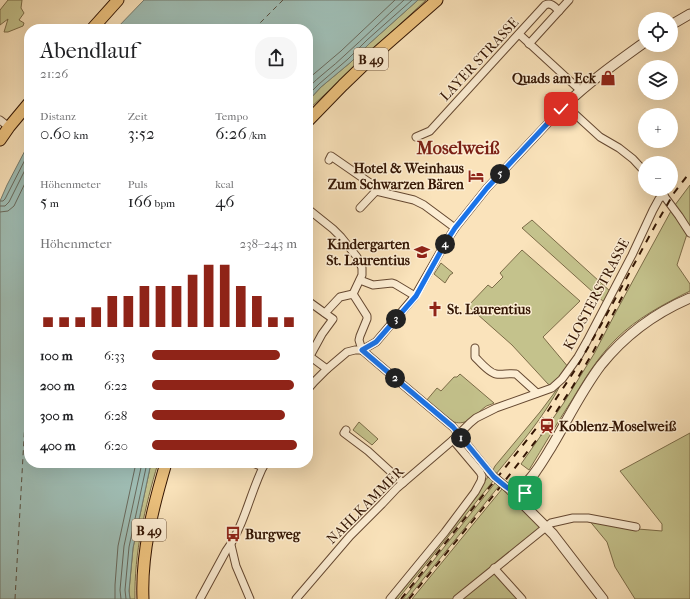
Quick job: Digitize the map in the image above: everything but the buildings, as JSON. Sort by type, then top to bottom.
[{"type":"main road","points":[[96,24],[118,0]]},
{"type":"main road","name":"B 49","points":[[313,116],[372,57],[437,0]]},
{"type":"main road","points":[[0,140],[4,123],[24,106]]},
{"type":"main road","name":"B 49","points":[[143,599],[143,576],[146,547],[153,512],[165,468]]},
{"type":"street","name":"LAYER STRASSE","points":[[530,44],[569,0]]},
{"type":"street","name":"LAYER STRASSE","points":[[416,137],[430,131],[547,4],[551,4],[559,11]]},
{"type":"street","points":[[678,21],[690,14]]},
{"type":"street","points":[[519,34],[581,90]]},
{"type":"street","points":[[313,383],[347,352],[362,350],[376,342],[416,296],[455,228],[487,188],[581,90],[638,47]]},
{"type":"street","points":[[565,106],[600,137],[638,163]]},
{"type":"street","points":[[329,160],[332,156],[370,183],[376,191],[414,200],[424,205],[455,228]]},
{"type":"street","points":[[360,208],[376,191]]},
{"type":"street","name":"KLOSTERSTRASSE","points":[[456,437],[476,418],[496,408],[552,388],[562,379],[578,357],[587,341],[632,255],[660,196]]},
{"type":"street","points":[[664,196],[690,233]]},
{"type":"street","points":[[313,213],[341,237],[360,263],[362,275],[353,294]]},
{"type":"street","points":[[360,280],[373,285],[396,284],[416,296]]},
{"type":"street","points":[[325,313],[340,297],[353,294]]},
{"type":"street","points":[[353,294],[367,316],[367,322],[360,336],[362,350],[453,427],[456,437],[482,476],[482,481],[475,492],[445,532],[390,599]]},
{"type":"street","points":[[522,498],[521,490],[536,472],[591,380],[609,356],[642,324],[690,298]]},
{"type":"street","points":[[313,305],[333,319],[313,349]]},
{"type":"street","points":[[475,348],[474,357],[492,373],[516,374],[536,393]]},
{"type":"street","points":[[313,358],[327,369]]},
{"type":"street","points":[[346,430],[344,433],[368,451],[403,483]]},
{"type":"street","points":[[456,437],[490,473],[522,498],[603,599]]},
{"type":"street","name":"NAHLKAMMER","points":[[296,599],[350,536],[403,483],[456,437]]},
{"type":"street","points":[[200,599],[242,523],[263,468]]},
{"type":"street","points":[[457,599],[551,522],[588,518],[636,526]]},
{"type":"street","points":[[231,545],[236,566],[250,599]]},
{"type":"street","points":[[494,568],[522,599]]},
{"type":"shaded area","points":[[8,0],[22,0],[21,8],[24,13],[19,20],[24,23],[23,26],[8,32],[4,32],[8,19],[0,25],[0,10]]},
{"type":"shaded area","points":[[418,0],[426,0],[313,105],[313,96]]},
{"type":"shaded area","points":[[690,185],[690,227],[675,205]]},
{"type":"shaded area","points":[[671,211],[687,234],[677,265],[690,284],[690,291],[661,306],[633,324],[609,346],[587,376],[529,470],[521,464],[563,404],[594,354]]},
{"type":"shaded area","points":[[532,220],[611,292],[605,303],[522,228]]},
{"type":"shaded area","name":"St. Laurentius","points":[[522,250],[580,301],[543,337],[569,368],[550,385],[512,345],[468,306],[488,285],[492,288],[503,277],[500,273]]},
{"type":"shaded area","points":[[441,263],[453,273],[445,283],[434,274]]},
{"type":"shaded area","points":[[460,374],[494,403],[486,406],[467,421],[459,423],[454,422],[426,401],[437,388],[441,391],[454,377],[457,377]]},
{"type":"shaded area","points":[[561,384],[539,420],[496,474],[493,470],[495,466]]},
{"type":"shaded area","points":[[359,422],[378,439],[372,445],[353,430]]},
{"type":"shaded area","points":[[690,433],[690,599],[635,599],[615,567],[607,542],[588,519],[638,529],[662,531],[662,524],[620,471]]},
{"type":"shaded area","points":[[150,468],[157,468],[138,547],[135,599],[130,599],[129,591],[133,548]]},
{"type":"shaded area","points":[[488,477],[493,481],[398,599],[393,599]]},
{"type":"shaded area","points":[[495,483],[499,486],[407,599],[403,599]]},
{"type":"shaded area","points":[[502,489],[542,528],[490,569],[518,599],[412,599]]},
{"type":"water","points":[[144,0],[418,0],[313,96],[313,24],[121,24]]},
{"type":"water","points":[[24,153],[24,468],[150,468],[133,548],[129,591],[130,599],[0,599],[0,201]]},
{"type":"ferry route","points":[[259,24],[283,0]]},
{"type":"ferry route","points":[[15,599],[24,438]]},
{"type":"railway","points":[[401,599],[538,426],[577,367],[656,224],[674,193],[690,172]]},
{"type":"railway","points":[[409,599],[497,491],[545,429],[592,354],[631,280]]},
{"type":"place","name":"Quads am Eck","points":[[608,78]]},
{"type":"place","name":"Hotel & Weinhaus Zum Schwarzen Bären","points":[[476,176]]},
{"type":"place","name":"Kindergarten St. Laurentius","points":[[422,252]]},
{"type":"place","name":"St. Laurentius","points":[[435,309]]},
{"type":"place","name":"Koblenz-Moselweiß","points":[[547,426]]},
{"type":"place","name":"Burgweg","points":[[233,534]]},
{"type":"district","name":"Moselweiß","points":[[458,148]]},
{"type":"route","points":[[525,493],[524,496],[516,494],[494,477],[453,427],[362,350],[376,342],[416,296],[455,228],[487,188],[561,109]]}]
